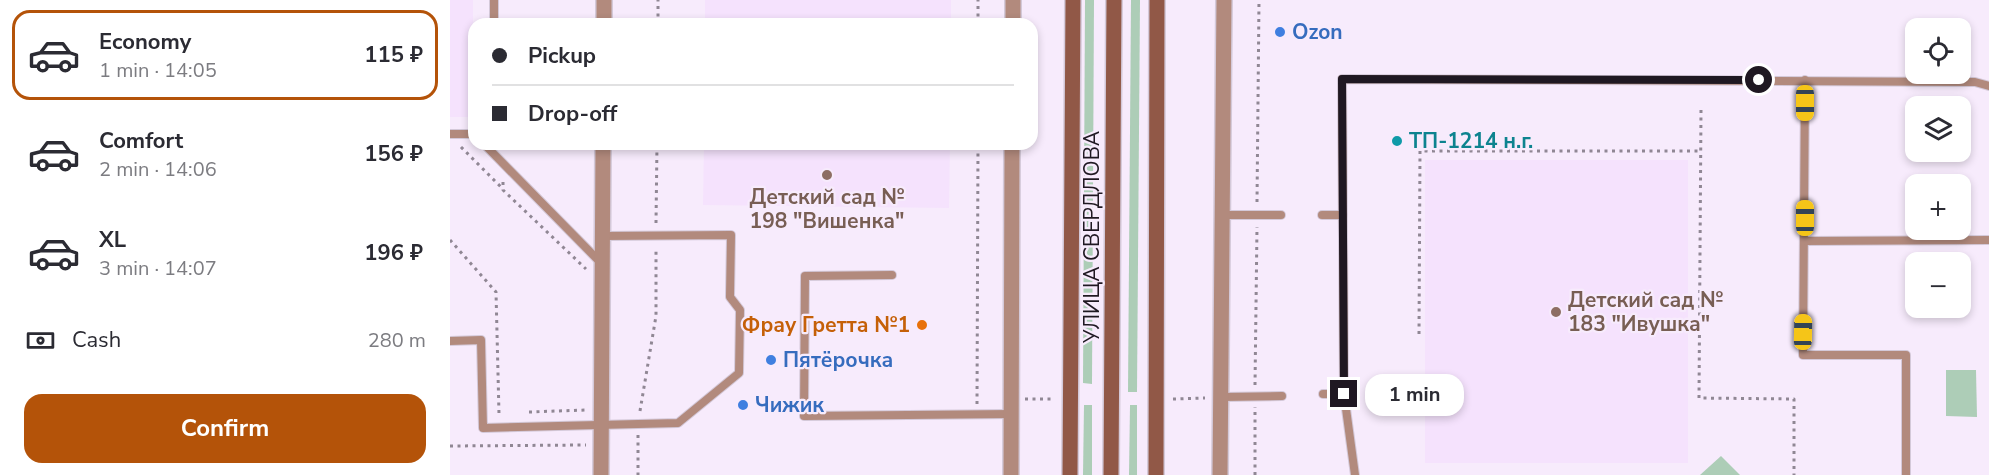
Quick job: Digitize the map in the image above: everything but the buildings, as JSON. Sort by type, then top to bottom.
[{"type":"main road","name":"УЛИЦА СВЕРДЛОВА","points":[[1070,475],[1073,0]]},
{"type":"main road","name":"УЛИЦА СВЕРДЛОВА","points":[[1111,475],[1114,0]]},
{"type":"main road","points":[[1156,475],[1157,0]]},
{"type":"street","points":[[604,0],[604,18]]},
{"type":"street","points":[[1013,0],[1013,18]]},
{"type":"street","points":[[1220,475],[1224,0]]},
{"type":"street","points":[[601,475],[594,425],[602,264],[603,150]]},
{"type":"street","points":[[1011,475],[1012,150]]},
{"type":"lane","points":[[494,0],[494,18]]},
{"type":"lane","points":[[1355,475],[1344,394],[1342,79],[1805,80],[1975,82],[1989,86]]},
{"type":"lane","points":[[1805,80],[1803,355],[1906,356],[1906,475]]},
{"type":"lane","points":[[450,134],[468,134]]},
{"type":"lane","points":[[494,150],[503,163],[602,264]]},
{"type":"lane","points":[[1223,215],[1281,215]]},
{"type":"lane","points":[[1322,215],[1343,215]]},
{"type":"lane","points":[[450,341],[481,340],[483,428],[678,423],[739,372],[740,310],[730,297],[730,235],[602,236]]},
{"type":"lane","points":[[1805,240],[1989,240]]},
{"type":"lane","points":[[892,275],[805,276],[804,416],[977,415],[1012,407]]},
{"type":"lane","points":[[1323,394],[1344,394]]},
{"type":"lane","points":[[1222,397],[1282,396]]},
{"type":"path","points":[[658,0],[658,18]]},
{"type":"path","points":[[978,0],[978,18]]},
{"type":"path","points":[[1255,475],[1259,0]]},
{"type":"path","points":[[1701,110],[1699,398],[1794,399],[1794,475]]},
{"type":"path","points":[[450,147],[460,146],[587,271]]},
{"type":"path","points":[[977,415],[978,150]]},
{"type":"path","points":[[1419,334],[1420,152],[1701,151]]},
{"type":"path","points":[[503,163],[503,190]]},
{"type":"path","points":[[450,240],[496,292],[499,414],[510,413]]},
{"type":"path","points":[[638,475],[638,424],[656,316]]},
{"type":"path","points":[[1168,400],[1222,397]]},
{"type":"path","points":[[1012,407],[1060,399]]},
{"type":"path","points":[[521,413],[588,410],[594,425],[588,445],[588,455]]},
{"type":"path","points":[[450,446],[588,445]]},
{"type":"shaded area","points":[[450,0],[473,0],[473,18],[468,18],[468,117],[450,117]]},
{"type":"shaded area","points":[[705,0],[951,0],[951,18],[705,18]]},
{"type":"shaded area","name":"Детский сад № 198 \"Вишенка\"","points":[[704,150],[950,150],[949,208],[703,205]]},
{"type":"shaded area","name":"Детский сад № 183 \"Ивушка\"","points":[[1425,160],[1688,160],[1688,463],[1425,463]]},
{"type":"green space","points":[[1085,0],[1094,0],[1092,384],[1083,383]]},
{"type":"green space","points":[[1131,0],[1140,0],[1137,392],[1128,392]]},
{"type":"green space","points":[[1946,370],[1976,370],[1977,417],[1946,416]]},
{"type":"green space","points":[[1084,405],[1092,405],[1092,475],[1083,475]]},
{"type":"green space","points":[[1130,405],[1137,405],[1137,475],[1129,475]]},
{"type":"green space","points":[[1721,456],[1740,475],[1700,475]]},
{"type":"place","name":"Ozon","points":[[1280,32]]},
{"type":"place","name":"ТП-1214 н.г.","points":[[1397,141]]},
{"type":"place","name":"Детский сад № 198 \"Вишенка\"","points":[[827,175]]},
{"type":"place","name":"Детский сад № 183 \"Ивушка\"","points":[[1556,312]]},
{"type":"place","name":"Фрау Гретта №1","points":[[922,325]]},
{"type":"place","name":"Пятёрочка","points":[[771,360]]},
{"type":"place","name":"Чижик","points":[[743,405]]},
{"type":"route","points":[[1344,394],[1342,79],[1759,80]]}]
